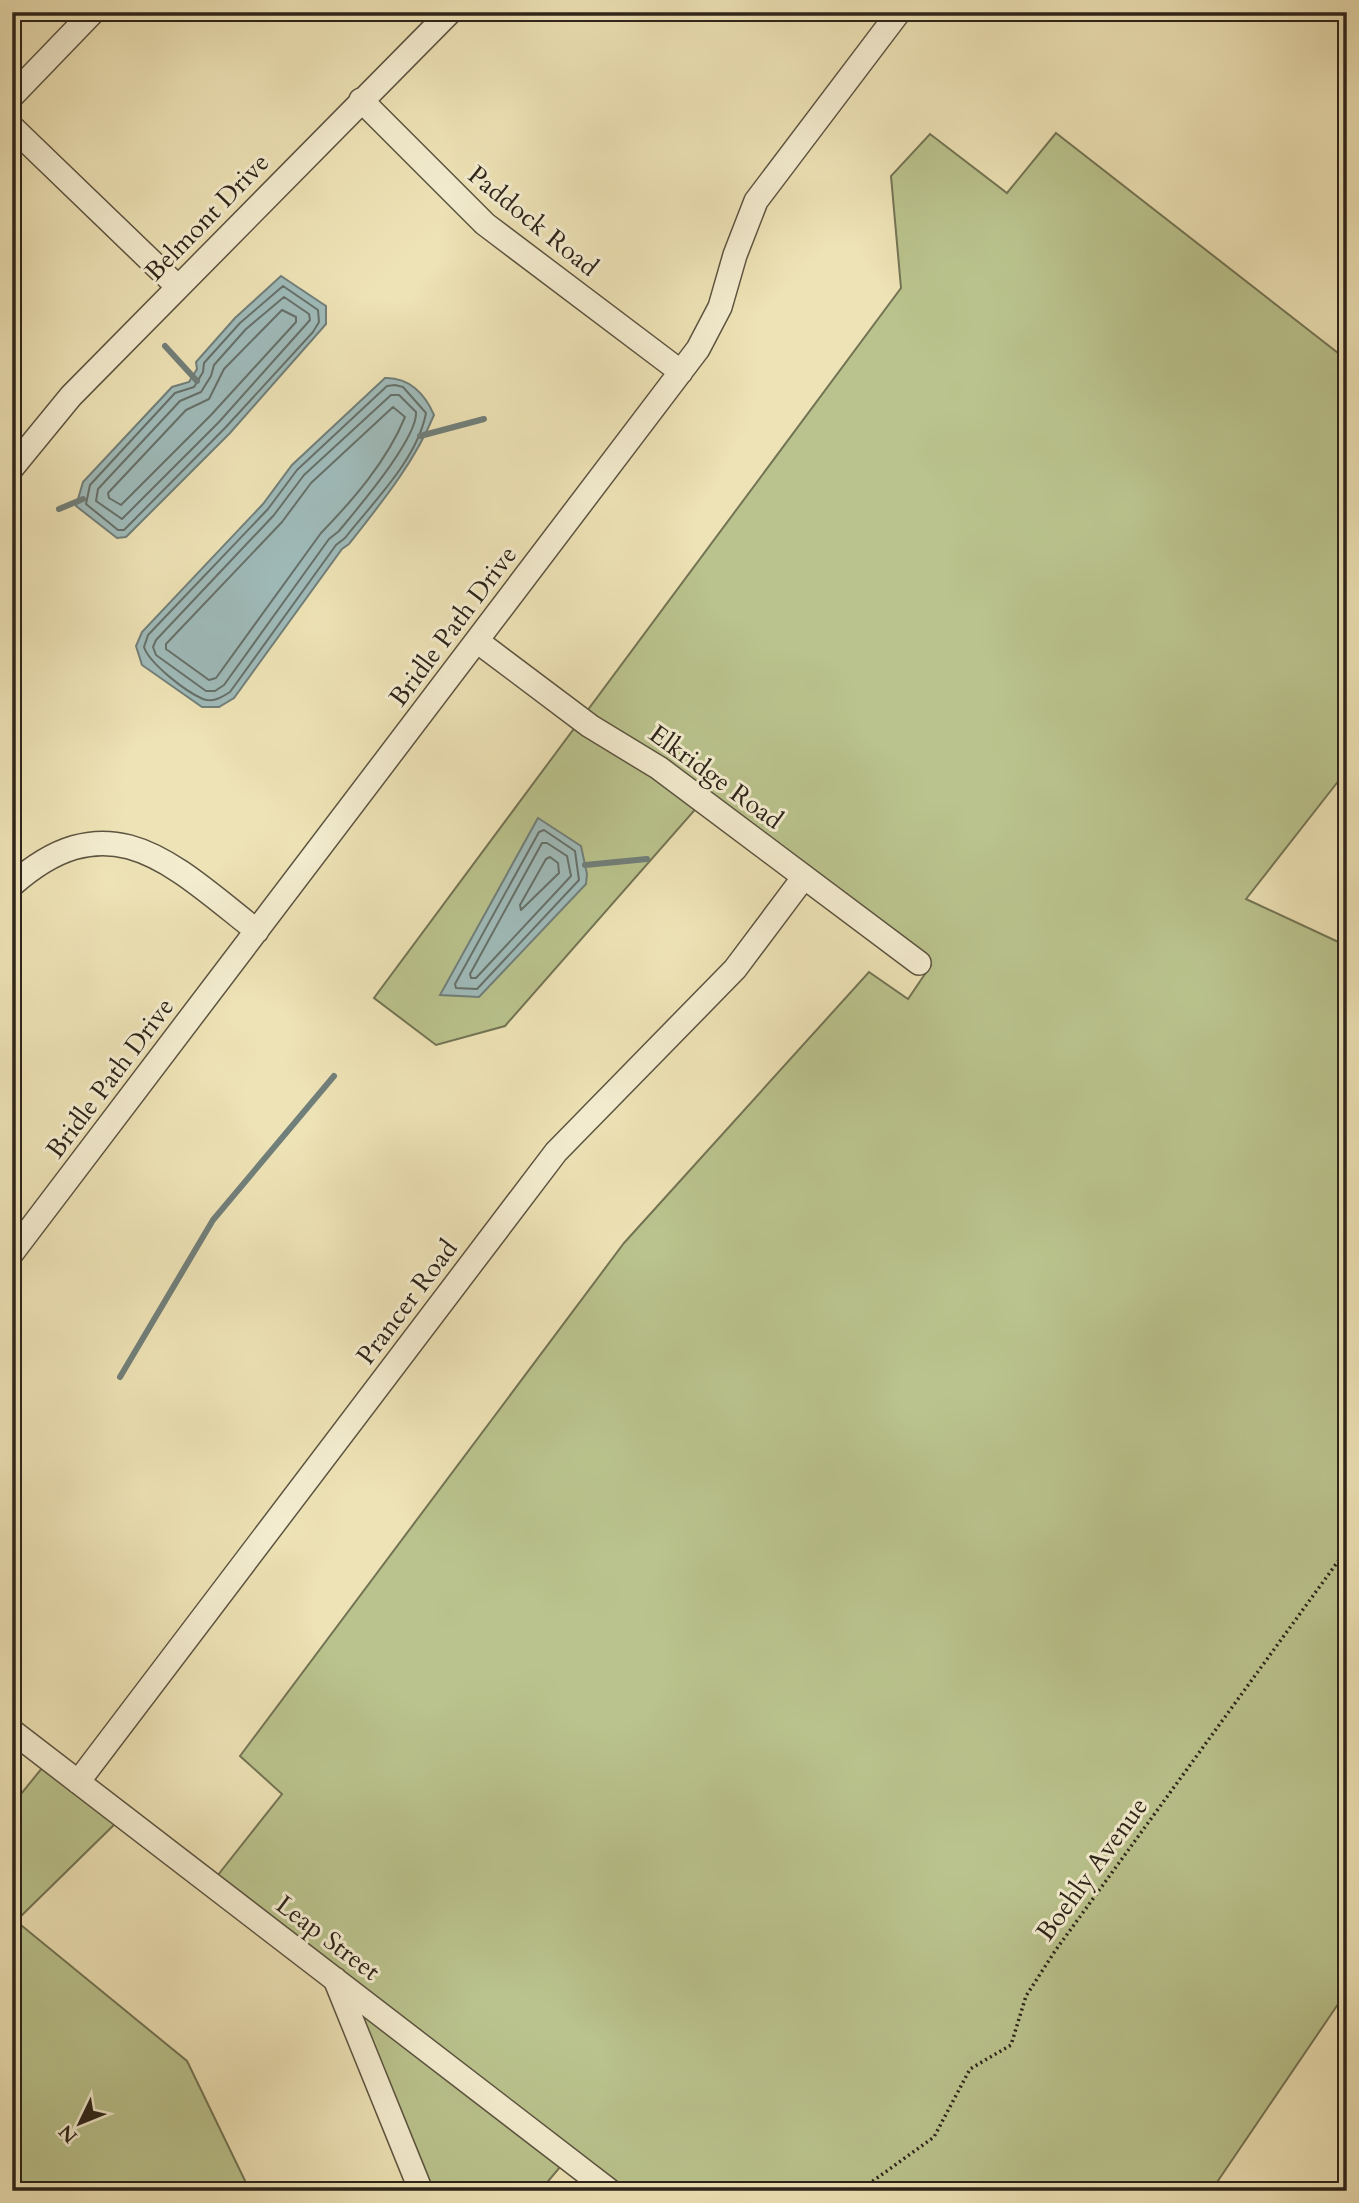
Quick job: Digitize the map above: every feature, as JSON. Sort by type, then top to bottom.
[{"type":"street","points":[[12,96],[93,12]]},
{"type":"street","name":"Belmont Drive","points":[[12,468],[57,411],[360,100],[450,12]]},
{"type":"street","name":"Bridle Path Drive","points":[[12,1253],[681,372],[716,317],[757,201],[899,12]]},
{"type":"street","name":"Paddock Road","points":[[360,100],[485,224],[681,372]]},
{"type":"street","points":[[12,127],[177,287]]},
{"type":"street","name":"Elkridge Road","points":[[477,641],[590,726],[659,768],[919,963]]},
{"type":"street","points":[[12,885],[41,860],[68,848],[103,843],[127,846],[168,863],[257,931]]},
{"type":"street","name":"Prancer Road","points":[[78,1782],[556,1152],[734,969],[804,877]]},
{"type":"street","name":"Leap Street","points":[[12,1731],[610,2191]]},
{"type":"street","points":[[335,1979],[421,2191]]},
{"type":"path","name":"Boehly Avenue","points":[[859,2191],[934,2137],[970,2069],[1011,2045],[1026,1996],[1055,1951],[1347,1549]]},
{"type":"green space","points":[[1056,133],[1347,360],[1347,770],[1246,899],[1347,946],[1347,1991],[1211,2191],[617,2191],[570,2155],[540,2191],[420,2191],[330,1970],[214,1880],[282,1794],[240,1756],[624,1243],[869,972],[908,999],[931,965],[706,797],[505,1026],[436,1045],[374,998],[901,288],[891,176],[930,134],[1007,193]]},
{"type":"green space","points":[[51,1757],[126,1813],[16,1921],[187,2061],[250,2191],[12,2191],[12,1805]]},
{"type":"water","points":[[281,276],[326,306],[326,324],[230,433],[126,537],[117,538],[76,506],[83,482],[172,387],[189,382],[197,369],[196,362],[235,318]]},
{"type":"water","points":[[385,378],[402,380],[415,388],[426,400],[434,415],[426,433],[385,497],[349,544],[342,549],[234,698],[219,707],[202,707],[142,665],[136,646],[142,632],[263,504],[292,465]]},
{"type":"water","points":[[538,818],[581,846],[587,874],[586,884],[479,997],[440,995]]},
{"type":"waterway","points":[[165,346],[197,381]]},
{"type":"waterway","points":[[420,436],[484,419]]},
{"type":"waterway","points":[[59,509],[83,499]]},
{"type":"waterway","points":[[585,865],[647,859]]},
{"type":"waterway","points":[[120,1377],[213,1220],[334,1076]]}]
